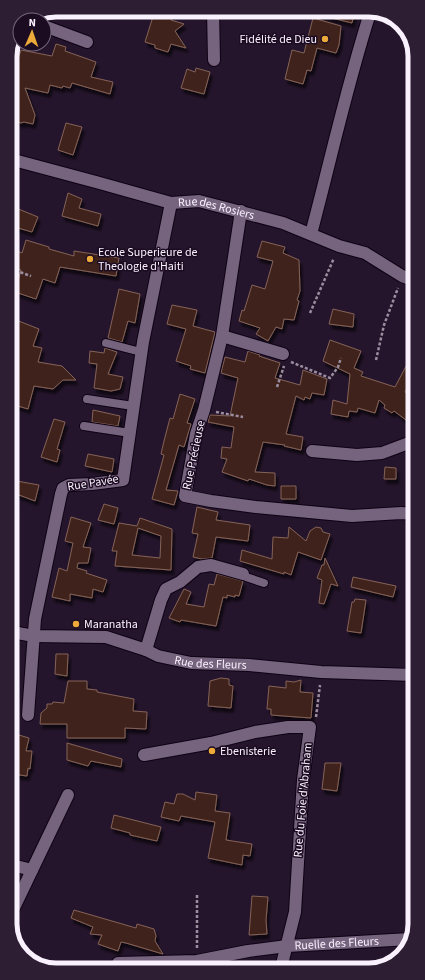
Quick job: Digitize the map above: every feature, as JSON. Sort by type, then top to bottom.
[{"type":"street","points":[[213,17],[214,60]]},
{"type":"street","points":[[311,234],[332,156],[355,59],[369,17]]},
{"type":"street","points":[[52,29],[86,42]]},
{"type":"street","name":"Rue des Rosiers","points":[[17,162],[171,203],[199,201],[283,223],[339,246],[365,253],[408,278]]},
{"type":"street","name":"Rue Pavée","points":[[28,715],[35,619],[63,488],[69,485],[123,480],[141,352],[171,203]]},
{"type":"street","name":"Rue Précieuse","points":[[241,211],[222,336],[204,410],[196,434],[185,496],[248,506],[352,516],[408,514]]},
{"type":"street","points":[[222,336],[285,356]]},
{"type":"street","points":[[312,451],[358,454],[382,453],[408,443]]},
{"type":"street","points":[[146,650],[161,600],[166,589],[180,582],[198,566],[211,565],[243,574]]},
{"type":"street","name":"Rue des Fleurs","points":[[17,633],[34,636],[106,637],[146,650],[158,656],[191,663],[249,665],[321,672],[408,675]]},
{"type":"street","name":"Rue du Foie d'Abraham","points":[[144,755],[211,743],[255,732],[288,727],[310,728],[303,780],[295,912],[288,946],[283,963]]},
{"type":"street","points":[[17,902],[68,795]]},
{"type":"street","points":[[17,866],[32,870]]},
{"type":"street","name":"Ruelle des Fleurs","points":[[118,963],[197,961],[248,951],[288,946],[405,939]]},
{"type":"lane","points":[[106,343],[141,352]]},
{"type":"lane","points":[[87,399],[134,406]]},
{"type":"lane","points":[[84,426],[130,433]]},
{"type":"lane","points":[[243,574],[264,583]]},
{"type":"path","points":[[310,313],[339,246]]},
{"type":"path","points":[[17,271],[31,276]]},
{"type":"path","points":[[376,360],[384,325],[408,278]]},
{"type":"path","points":[[285,356],[290,362],[330,378],[338,368],[341,358]]},
{"type":"path","points":[[278,387],[285,356]]},
{"type":"path","points":[[204,410],[243,417]]},
{"type":"path","points":[[310,728],[315,727],[321,672]]},
{"type":"path","points":[[197,894],[197,961]]},
{"type":"building","points":[[153,17],[172,17],[171,20],[184,24],[175,31],[186,48],[171,44],[168,52],[155,48],[155,45],[145,42]]},
{"type":"building","points":[[328,17],[353,17],[352,23]]},
{"type":"building","points":[[313,18],[341,26],[339,45],[336,53],[317,48],[311,71],[307,70],[303,84],[285,79],[292,50],[304,53]]},
{"type":"building","points":[[56,44],[66,47],[65,51],[96,62],[91,77],[113,82],[110,94],[72,83],[70,88],[50,85],[48,93],[25,88],[35,115],[33,124],[17,122],[17,62],[20,52],[31,52],[52,56]]},
{"type":"building","points":[[196,68],[210,72],[204,94],[181,88],[187,69],[195,72]]},
{"type":"building","points":[[66,123],[82,127],[73,155],[58,150]]},
{"type":"building","points":[[68,193],[82,199],[79,208],[101,214],[98,226],[62,216]]},
{"type":"building","points":[[17,208],[38,217],[32,232],[17,228]]},
{"type":"building","points":[[26,240],[49,247],[49,249],[74,256],[74,251],[119,258],[116,276],[60,267],[55,283],[43,279],[36,299],[17,293],[17,285],[21,270],[17,268],[17,251],[22,253]]},
{"type":"building","points":[[262,241],[285,247],[283,253],[299,260],[300,291],[294,320],[284,319],[282,329],[276,327],[268,341],[256,334],[260,328],[239,321],[242,310],[244,311],[252,285],[265,289],[273,261],[257,257]]},
{"type":"building","points":[[119,289],[140,294],[135,323],[128,321],[122,342],[108,338]]},
{"type":"building","points":[[172,305],[197,310],[193,326],[215,332],[205,373],[190,369],[191,366],[176,361],[186,329],[167,324]]},
{"type":"building","points":[[333,309],[354,314],[353,327],[329,324]]},
{"type":"building","points":[[17,320],[39,329],[33,346],[42,348],[38,362],[62,366],[76,380],[63,380],[53,389],[34,386],[28,409],[17,406]]},
{"type":"building","points":[[330,340],[361,351],[354,368],[363,372],[361,376],[395,387],[408,362],[408,386],[405,392],[408,394],[408,422],[394,411],[392,413],[384,408],[385,405],[379,400],[375,413],[358,408],[357,412],[349,411],[348,417],[331,414],[333,400],[347,404],[350,374],[323,361]]},
{"type":"building","points":[[105,348],[117,352],[108,374],[123,377],[120,389],[111,391],[94,388],[97,364],[89,363],[90,351],[104,353]]},
{"type":"building","points":[[248,351],[280,363],[275,378],[300,385],[303,370],[327,379],[324,395],[312,393],[310,399],[305,397],[304,400],[296,396],[286,434],[303,437],[301,450],[284,446],[285,445],[263,442],[255,472],[275,473],[275,486],[249,479],[248,481],[222,472],[227,459],[221,458],[222,447],[231,448],[234,427],[208,422],[210,415],[230,416],[238,378],[221,373],[225,357],[245,362]]},
{"type":"building","points":[[180,394],[195,399],[187,423],[191,424],[184,447],[179,445],[166,490],[178,491],[174,505],[152,499],[164,455],[161,454],[170,418],[173,419]]},
{"type":"building","points":[[93,410],[120,416],[118,426],[92,422]]},
{"type":"building","points":[[54,419],[65,422],[57,449],[60,450],[57,462],[41,457]]},
{"type":"building","points":[[88,454],[114,459],[112,472],[85,466]]},
{"type":"building","points":[[385,467],[396,468],[396,479],[384,479]]},
{"type":"building","points":[[17,481],[39,485],[35,501],[17,494]]},
{"type":"building","points":[[281,486],[296,486],[296,499],[281,499]]},
{"type":"building","points":[[104,504],[118,508],[114,524],[98,520]]},
{"type":"building","points":[[197,507],[218,512],[216,520],[250,525],[248,541],[216,537],[212,558],[202,559],[193,557],[198,534],[192,533]]},
{"type":"building","points":[[71,517],[91,523],[83,547],[91,548],[88,563],[78,563],[77,568],[87,571],[86,573],[107,580],[103,592],[93,589],[92,598],[70,594],[70,601],[52,597],[59,568],[67,571],[73,543],[65,541]]},
{"type":"building","points":[[140,518],[172,529],[171,570],[115,566],[117,551],[112,551],[119,523],[137,526]],"holes":[[[138,528],[161,536],[160,558],[132,555]]]},
{"type":"building","points":[[289,527],[306,541],[310,531],[316,527],[321,528],[323,532],[330,534],[321,560],[298,552],[291,575],[240,561],[242,550],[272,559],[273,537],[288,538]]},
{"type":"building","points":[[325,558],[338,586],[331,584],[324,604],[319,603],[322,580],[317,578],[322,565],[324,565]]},
{"type":"building","points":[[217,574],[243,581],[239,596],[235,595],[235,597],[227,595],[227,598],[223,597],[216,626],[181,620],[180,622],[169,618],[184,589],[191,592],[186,604],[204,607],[209,584],[214,585]]},
{"type":"building","points":[[353,577],[396,586],[393,597],[351,587]]},
{"type":"building","points":[[355,599],[366,600],[361,633],[347,631],[352,602],[354,602]]},
{"type":"building","points":[[56,654],[68,654],[67,676],[55,674]]},
{"type":"building","points":[[221,678],[229,679],[229,685],[233,686],[231,708],[208,706],[210,681]]},
{"type":"building","points":[[301,680],[300,692],[313,693],[311,718],[271,715],[271,709],[267,709],[269,686],[286,688],[286,681],[294,682]]},
{"type":"building","points":[[68,681],[87,681],[87,689],[134,699],[133,711],[147,712],[146,729],[125,728],[125,738],[67,738],[67,724],[40,724],[41,713],[47,708],[47,704],[52,704],[53,702],[64,703]]},
{"type":"building","points":[[17,734],[29,738],[26,751],[32,751],[30,769],[28,768],[27,776],[17,775]]},
{"type":"building","points":[[67,743],[122,759],[121,767],[91,761],[88,766],[67,760]]},
{"type":"building","points":[[325,763],[341,763],[337,791],[322,789]]},
{"type":"building","points":[[196,792],[217,795],[215,811],[230,813],[226,840],[252,844],[250,856],[243,855],[242,865],[208,858],[215,822],[181,816],[179,821],[161,817],[165,802],[174,804],[177,794],[183,794],[195,800]]},
{"type":"building","points":[[114,815],[161,827],[157,841],[130,835],[130,833],[111,828]]},
{"type":"building","points":[[252,896],[268,897],[266,920],[267,934],[249,935]]},
{"type":"building","points":[[74,910],[136,928],[137,924],[154,929],[156,936],[155,941],[163,954],[121,942],[118,951],[98,944],[102,935],[90,934],[93,927],[71,918]]},
{"type":"place","name":"Fidélité de Dieu","points":[[325,39]]},
{"type":"place","name":"Ecole Superieure de Theologie d'Haiti","points":[[90,259]]},
{"type":"place","name":"Maranatha","points":[[76,624]]},
{"type":"place","name":"Ebenisterie","points":[[212,751]]}]
